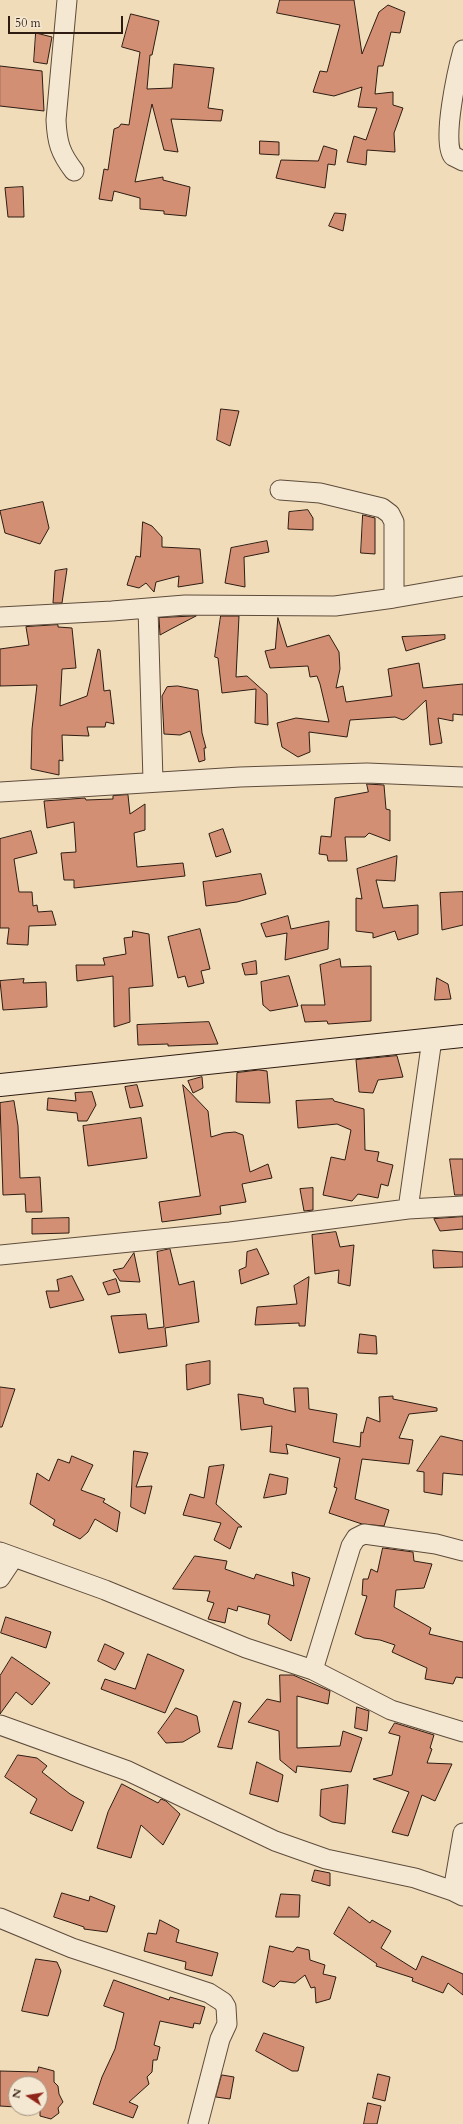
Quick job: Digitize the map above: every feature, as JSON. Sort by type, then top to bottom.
[{"type":"street","points":[[67,0],[56,120],[57,139],[63,158],[74,171]]},
{"type":"street","points":[[463,50],[456,76],[448,144],[453,156],[463,161]]},
{"type":"street","points":[[280,490],[320,492],[382,508],[390,514],[394,522],[394,598]]},
{"type":"street","points":[[0,617],[185,605],[245,604],[335,606],[394,598],[463,586]]},
{"type":"street","points":[[148,608],[153,781]]},
{"type":"street","points":[[0,792],[153,781],[367,773],[463,778]]},
{"type":"street","points":[[0,1085],[463,1036]]},
{"type":"street","points":[[408,1208],[432,1039]]},
{"type":"street","points":[[0,1255],[230,1232],[408,1208],[463,1206]]},
{"type":"street","points":[[313,1670],[352,1546],[356,1538],[364,1534],[436,1544],[463,1551]]},
{"type":"street","points":[[0,1578],[7,1554],[105,1590],[246,1648],[313,1670],[391,1710],[463,1732]]},
{"type":"street","points":[[0,1725],[128,1771],[275,1841],[326,1859],[415,1878],[458,1893],[463,1833]]},
{"type":"street","points":[[0,1918],[72,1948],[209,1993],[223,2002],[227,2013],[227,2024],[220,2038],[198,2124]]},
{"type":"building","points":[[280,0],[354,0],[362,54],[379,12],[388,5],[405,12],[400,33],[391,32],[383,66],[378,66],[375,94],[393,92],[393,105],[403,108],[394,133],[395,152],[367,150],[366,165],[347,162],[354,136],[366,140],[377,108],[358,107],[362,87],[334,96],[313,92],[320,71],[327,72],[340,25],[277,13]]},
{"type":"building","points":[[131,14],[159,21],[152,55],[150,55],[147,89],[172,88],[174,64],[214,68],[208,108],[223,110],[221,121],[171,119],[178,152],[164,150],[152,104],[135,182],[163,177],[163,180],[190,187],[186,216],[164,214],[164,211],[140,209],[140,198],[114,191],[112,201],[99,199],[104,169],[108,170],[114,129],[119,127],[121,124],[129,125],[140,52],[122,47]]},
{"type":"building","points":[[36,33],[52,37],[47,64],[34,62]]},
{"type":"building","points":[[0,66],[42,71],[44,111],[0,106]]},
{"type":"building","points":[[260,141],[279,142],[279,155],[260,154]]},
{"type":"building","points":[[324,146],[337,150],[335,165],[328,164],[325,188],[276,178],[281,160],[318,161]]},
{"type":"building","points":[[23,187],[24,217],[8,217],[5,188]]},
{"type":"building","points":[[335,213],[346,214],[343,231],[329,226]]},
{"type":"building","points":[[221,409],[239,411],[230,446],[217,440]]},
{"type":"building","points":[[43,502],[49,528],[40,544],[5,533],[0,511]]},
{"type":"building","points":[[308,510],[313,518],[313,530],[288,529],[289,512]]},
{"type":"building","points":[[363,515],[375,518],[375,554],[361,553]]},
{"type":"building","points":[[143,522],[152,526],[162,537],[162,547],[200,549],[203,583],[178,587],[179,576],[156,582],[154,592],[146,583],[139,588],[127,585],[136,556],[140,557]]},
{"type":"building","points":[[267,541],[269,552],[244,557],[245,587],[225,583],[231,548]]},
{"type":"building","points":[[67,569],[62,603],[53,603],[55,571]]},
{"type":"building","points":[[196,616],[171,629],[160,635],[159,618]]},
{"type":"building","points":[[221,616],[239,616],[236,677],[247,676],[267,694],[268,725],[255,723],[256,689],[222,693],[218,658],[215,657]]},
{"type":"building","points":[[278,618],[287,647],[329,635],[339,652],[340,669],[336,688],[343,686],[346,702],[392,696],[388,669],[419,663],[423,688],[463,684],[463,715],[453,714],[453,721],[438,718],[442,743],[430,745],[426,700],[403,720],[395,717],[350,720],[347,737],[309,732],[310,752],[298,757],[282,747],[277,723],[296,718],[329,722],[317,676],[310,677],[308,666],[270,668],[265,651],[275,649]]},
{"type":"building","points":[[58,625],[58,627],[72,628],[76,668],[62,669],[60,706],[87,696],[98,649],[100,650],[104,691],[110,690],[114,724],[106,722],[105,727],[87,727],[89,736],[62,735],[63,761],[59,760],[59,775],[31,769],[32,729],[37,685],[0,686],[0,649],[29,645],[26,627]]},
{"type":"building","points":[[445,635],[445,639],[406,651],[402,637]]},
{"type":"building","points":[[178,686],[198,690],[202,733],[206,748],[204,748],[205,760],[199,762],[190,731],[180,735],[164,734],[162,696],[167,687]]},
{"type":"building","points":[[367,784],[384,785],[386,809],[390,810],[390,841],[369,833],[365,837],[345,837],[347,861],[328,861],[327,855],[319,854],[321,836],[331,837],[335,798],[368,792]]},
{"type":"building","points":[[128,795],[130,814],[145,804],[145,830],[134,833],[137,867],[183,863],[185,876],[74,888],[74,880],[64,880],[61,853],[76,852],[74,822],[47,828],[44,801],[85,798],[86,800],[113,799],[113,796]]},
{"type":"building","points":[[223,829],[231,852],[216,857],[209,834]]},
{"type":"building","points":[[31,831],[37,853],[14,859],[19,892],[32,892],[33,906],[37,905],[38,912],[52,911],[56,925],[29,926],[28,945],[7,944],[9,928],[0,928],[0,839]]},
{"type":"building","points":[[397,856],[395,881],[376,880],[383,908],[418,905],[418,934],[398,940],[395,931],[373,938],[373,933],[356,931],[356,898],[362,899],[357,869]]},
{"type":"building","points":[[261,874],[266,894],[237,902],[206,906],[203,882]]},
{"type":"building","points":[[463,892],[463,925],[442,930],[440,893]]},
{"type":"building","points":[[288,916],[291,929],[329,921],[328,949],[285,960],[287,933],[266,937],[261,924]]},
{"type":"building","points":[[200,929],[210,969],[201,971],[204,983],[188,987],[185,976],[178,978],[168,937]]},
{"type":"building","points":[[133,931],[149,934],[153,986],[129,988],[130,1022],[114,1027],[113,976],[77,981],[76,965],[105,965],[103,958],[126,954],[124,938],[132,937]]},
{"type":"building","points":[[340,959],[341,967],[371,966],[371,1021],[328,1024],[327,1021],[305,1022],[301,1005],[325,1005],[320,965]]},
{"type":"building","points":[[256,961],[257,974],[245,975],[242,964]]},
{"type":"building","points":[[289,976],[298,1006],[270,1011],[263,1005],[261,982]]},
{"type":"building","points":[[437,978],[448,984],[451,999],[435,1000]]},
{"type":"building","points":[[24,979],[23,983],[46,982],[47,1007],[3,1010],[0,981]]},
{"type":"building","points":[[209,1022],[218,1044],[168,1046],[168,1044],[138,1045],[137,1025]]},
{"type":"building","points":[[397,1056],[403,1077],[378,1080],[373,1093],[359,1092],[356,1060]]},
{"type":"building","points":[[259,1070],[267,1071],[270,1103],[236,1102],[237,1073]]},
{"type":"building","points":[[202,1077],[203,1088],[193,1093],[188,1081]]},
{"type":"building","points":[[137,1085],[143,1106],[130,1108],[125,1087]]},
{"type":"building","points":[[183,1085],[208,1111],[211,1137],[224,1133],[235,1132],[243,1135],[250,1172],[268,1164],[272,1178],[242,1184],[246,1202],[220,1206],[221,1214],[162,1222],[159,1202],[200,1196]]},
{"type":"building","points":[[92,1092],[96,1105],[87,1121],[78,1121],[77,1113],[47,1110],[48,1098],[76,1101],[75,1093]]},
{"type":"building","points":[[333,1099],[334,1101],[364,1109],[365,1150],[379,1152],[377,1161],[393,1165],[388,1186],[381,1184],[378,1198],[358,1194],[352,1201],[323,1195],[331,1157],[345,1160],[351,1130],[337,1124],[298,1128],[296,1101]]},
{"type":"building","points":[[14,1101],[18,1126],[20,1178],[40,1177],[42,1212],[26,1212],[25,1194],[3,1195],[0,1103]]},
{"type":"building","points":[[141,1118],[147,1158],[88,1166],[83,1126]]},
{"type":"building","points":[[450,1159],[463,1159],[463,1195],[455,1195]]},
{"type":"building","points":[[313,1188],[313,1210],[304,1211],[300,1189]]},
{"type":"building","points":[[463,1217],[463,1229],[440,1231],[434,1219]]},
{"type":"building","points":[[69,1218],[69,1233],[32,1234],[32,1219]]},
{"type":"building","points":[[336,1232],[340,1247],[354,1245],[350,1286],[338,1283],[339,1270],[315,1274],[312,1235]]},
{"type":"building","points":[[170,1249],[179,1285],[194,1281],[199,1322],[165,1328],[167,1346],[119,1353],[111,1316],[146,1314],[148,1329],[164,1327],[157,1252]]},
{"type":"building","points":[[257,1249],[269,1274],[241,1284],[239,1270],[246,1267],[247,1252]]},
{"type":"building","points":[[433,1250],[463,1252],[463,1267],[434,1268]]},
{"type":"building","points":[[134,1253],[140,1282],[120,1281],[113,1270],[123,1268]]},
{"type":"building","points":[[72,1276],[84,1300],[50,1308],[46,1291],[59,1291],[57,1280]]},
{"type":"building","points":[[309,1277],[305,1326],[299,1326],[299,1323],[255,1325],[257,1307],[297,1304],[294,1286]]},
{"type":"building","points":[[116,1279],[120,1292],[108,1295],[103,1283]]},
{"type":"building","points":[[360,1334],[376,1336],[377,1354],[358,1353]]},
{"type":"building","points":[[210,1361],[210,1384],[187,1390],[186,1365]]},
{"type":"building","points":[[0,1387],[15,1389],[2,1427],[0,1427]]},
{"type":"building","points":[[294,1388],[308,1388],[309,1409],[337,1414],[333,1442],[360,1447],[361,1432],[363,1433],[367,1417],[380,1422],[379,1397],[393,1396],[393,1399],[437,1408],[437,1411],[409,1414],[399,1438],[413,1440],[409,1464],[362,1459],[355,1499],[389,1510],[384,1526],[362,1524],[329,1513],[337,1488],[334,1487],[340,1458],[286,1444],[288,1454],[270,1452],[272,1426],[241,1430],[238,1394],[263,1398],[264,1404],[295,1412]]},
{"type":"building","points":[[441,1436],[463,1441],[463,1475],[443,1473],[442,1495],[424,1492],[424,1472],[417,1471]]},
{"type":"building","points":[[134,1451],[148,1453],[136,1487],[152,1486],[145,1514],[131,1507]]},
{"type":"building","points":[[72,1456],[93,1465],[81,1490],[105,1499],[103,1502],[120,1512],[117,1532],[95,1519],[88,1532],[80,1539],[53,1525],[55,1520],[30,1504],[37,1473],[49,1481],[58,1459],[69,1463]]},
{"type":"building","points":[[224,1465],[216,1504],[242,1527],[238,1527],[230,1549],[214,1540],[221,1523],[183,1515],[190,1494],[204,1498],[209,1467]]},
{"type":"building","points":[[270,1474],[288,1478],[286,1494],[264,1498]]},
{"type":"building","points":[[383,1548],[413,1552],[414,1561],[432,1564],[424,1588],[396,1590],[394,1607],[431,1628],[429,1634],[463,1642],[463,1678],[456,1677],[453,1684],[425,1679],[427,1668],[392,1652],[395,1645],[380,1640],[364,1638],[355,1634],[367,1596],[362,1595],[363,1579],[368,1579],[371,1569],[377,1572]]},
{"type":"building","points":[[195,1556],[227,1561],[225,1569],[254,1579],[256,1574],[294,1586],[292,1572],[310,1578],[291,1641],[268,1624],[270,1615],[238,1606],[237,1611],[228,1608],[225,1623],[208,1619],[214,1603],[207,1601],[210,1591],[173,1589]]},
{"type":"building","points":[[6,1617],[51,1632],[46,1648],[1,1633]]},
{"type":"building","points":[[105,1644],[124,1653],[115,1670],[98,1661]]},
{"type":"building","points":[[148,1654],[184,1670],[165,1713],[101,1689],[105,1679],[135,1689]]},
{"type":"building","points":[[12,1657],[50,1683],[32,1705],[16,1692],[0,1714],[0,1676]]},
{"type":"building","points":[[280,1675],[293,1675],[330,1691],[328,1704],[297,1696],[297,1748],[340,1746],[343,1731],[362,1738],[351,1772],[297,1766],[296,1773],[280,1760],[279,1731],[248,1722],[267,1699],[280,1702]]},
{"type":"building","points":[[234,1701],[241,1703],[232,1749],[218,1747]]},
{"type":"building","points":[[357,1707],[369,1711],[367,1731],[355,1728]]},
{"type":"building","points":[[176,1708],[197,1716],[200,1732],[183,1742],[166,1743],[158,1733]]},
{"type":"building","points":[[395,1723],[434,1735],[430,1748],[432,1749],[427,1763],[452,1764],[435,1801],[422,1795],[408,1836],[392,1832],[409,1792],[373,1779],[392,1775],[400,1736],[389,1733]]},
{"type":"building","points":[[18,1755],[37,1758],[47,1766],[42,1772],[70,1794],[84,1802],[72,1831],[30,1813],[37,1799],[5,1777]]},
{"type":"building","points":[[257,1762],[283,1775],[278,1802],[250,1794]]},
{"type":"building","points":[[122,1784],[158,1803],[161,1799],[166,1801],[180,1814],[163,1845],[141,1825],[131,1858],[97,1848],[108,1812]]},
{"type":"building","points":[[348,1785],[345,1824],[332,1822],[320,1816],[321,1790]]},
{"type":"building","points":[[315,1870],[330,1873],[330,1886],[312,1881]]},
{"type":"building","points":[[62,1893],[89,1901],[90,1896],[115,1906],[107,1932],[84,1929],[84,1927],[54,1917]]},
{"type":"building","points":[[281,1894],[300,1895],[299,1917],[276,1917]]},
{"type":"building","points":[[349,1907],[370,1923],[372,1920],[391,1931],[381,1948],[416,1970],[422,1956],[463,1974],[463,1995],[448,1983],[443,1993],[412,1981],[413,1978],[376,1966],[377,1964],[334,1934]]},
{"type":"building","points":[[160,1920],[179,1930],[176,1942],[218,1953],[212,1976],[185,1969],[186,1962],[144,1951],[148,1933],[156,1934]]},
{"type":"building","points":[[270,1946],[293,1952],[297,1947],[309,1950],[310,1960],[325,1965],[323,1974],[336,1977],[330,1999],[316,2003],[315,1987],[311,1988],[305,1975],[295,1983],[280,1981],[274,1987],[263,1982]]},
{"type":"building","points":[[36,1959],[57,1962],[61,1971],[48,2016],[22,2011]]},
{"type":"building","points":[[114,1980],[169,2000],[170,1997],[205,2007],[200,2024],[194,2023],[193,2028],[160,2021],[154,2045],[160,2047],[157,2060],[153,2060],[152,2072],[147,2077],[149,2084],[129,2102],[138,2106],[133,2118],[93,2104],[102,2077],[115,2049],[124,2013],[104,2006]]},
{"type":"building","points":[[264,2033],[304,2047],[298,2071],[292,2071],[256,2051]]},
{"type":"building","points":[[39,2067],[54,2071],[54,2082],[58,2086],[59,2094],[63,2102],[58,2108],[59,2113],[51,2119],[40,2116],[48,2116],[48,2076],[8,2076],[8,2106],[0,2106],[0,2071],[37,2072]]},
{"type":"building","points":[[378,2074],[390,2077],[385,2101],[373,2098]]},
{"type":"building","points":[[222,2075],[234,2077],[230,2099],[216,2097]]},
{"type":"building","points":[[368,2103],[381,2106],[377,2124],[364,2124]]}]
